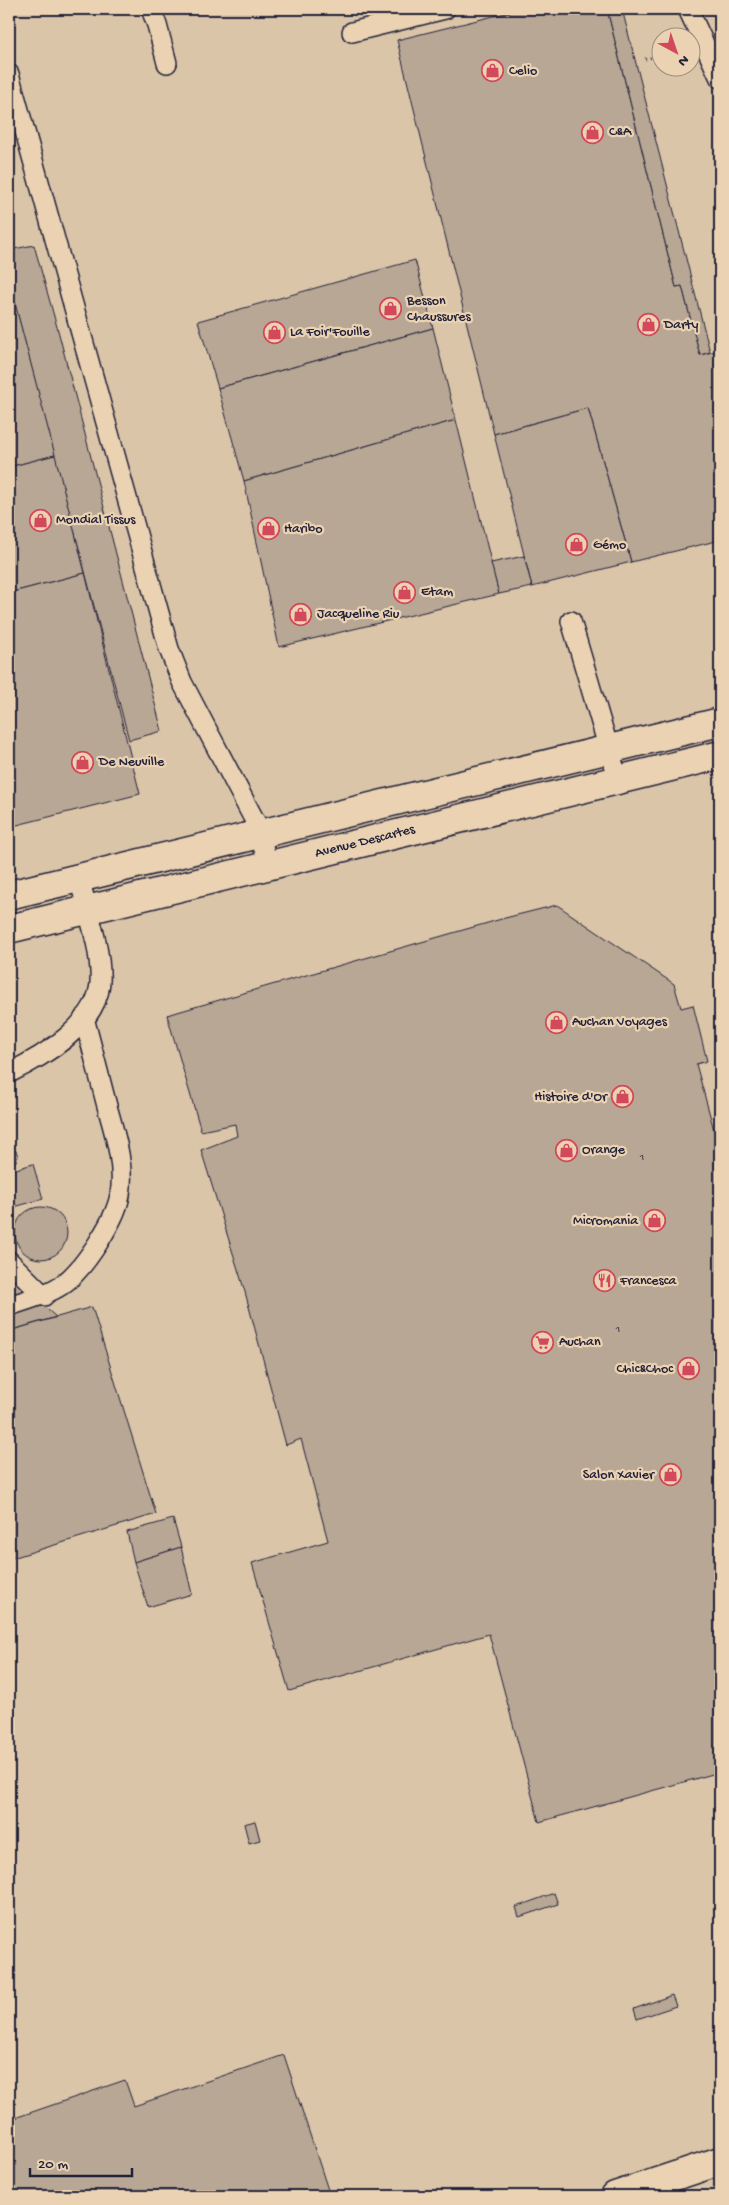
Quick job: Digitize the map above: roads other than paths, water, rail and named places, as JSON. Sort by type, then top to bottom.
[{"type":"street","points":[[9,896],[720,722]]},
{"type":"street","name":"Avenue Descartes","points":[[9,929],[720,755]]},
{"type":"street","points":[[615,2196],[720,2161]]},
{"type":"lane","points":[[151,9],[167,63]]},
{"type":"lane","points":[[352,32],[445,9]]},
{"type":"lane","points":[[688,9],[720,78]]},
{"type":"lane","points":[[9,74],[172,657],[200,717],[250,810],[269,866]]},
{"type":"lane","points":[[571,621],[618,780]]},
{"type":"lane","points":[[9,1073],[55,1048],[84,1018],[92,1006],[100,985],[98,959],[78,878]]},
{"type":"lane","points":[[10,1304],[44,1296],[67,1282],[86,1261],[108,1226],[120,1197],[122,1181],[118,1148],[84,1018]]},
{"type":"lane","points":[[9,1261],[44,1296]]},
{"type":"place","name":"Celio","points":[[493,71]]},
{"type":"place","name":"C&A","points":[[593,132]]},
{"type":"place","name":"Besson Chaussures","points":[[391,309]]},
{"type":"place","name":"Darty","points":[[648,325]]},
{"type":"place","name":"La Foir'Fouille","points":[[274,332]]},
{"type":"place","name":"Mondial Tissus","points":[[40,520]]},
{"type":"place","name":"Haribo","points":[[268,529]]},
{"type":"place","name":"Gémo","points":[[577,545]]},
{"type":"place","name":"Etam","points":[[405,592]]},
{"type":"place","name":"Jacqueline Riu","points":[[301,614]]},
{"type":"place","name":"De Neuville","points":[[83,762]]},
{"type":"place","name":"Auchan Voyages","points":[[556,1022]]},
{"type":"place","name":"Histoire d'Or","points":[[623,1097]]},
{"type":"place","name":"Orange","points":[[566,1150]]},
{"type":"place","name":"Micromania","points":[[654,1221]]},
{"type":"place","name":"Francesca","points":[[604,1281]]},
{"type":"place","name":"Auchan","points":[[543,1342]]},
{"type":"place","name":"Chic&Choc","points":[[689,1369]]},
{"type":"place","name":"Salon Xavier","points":[[670,1475]]}]
